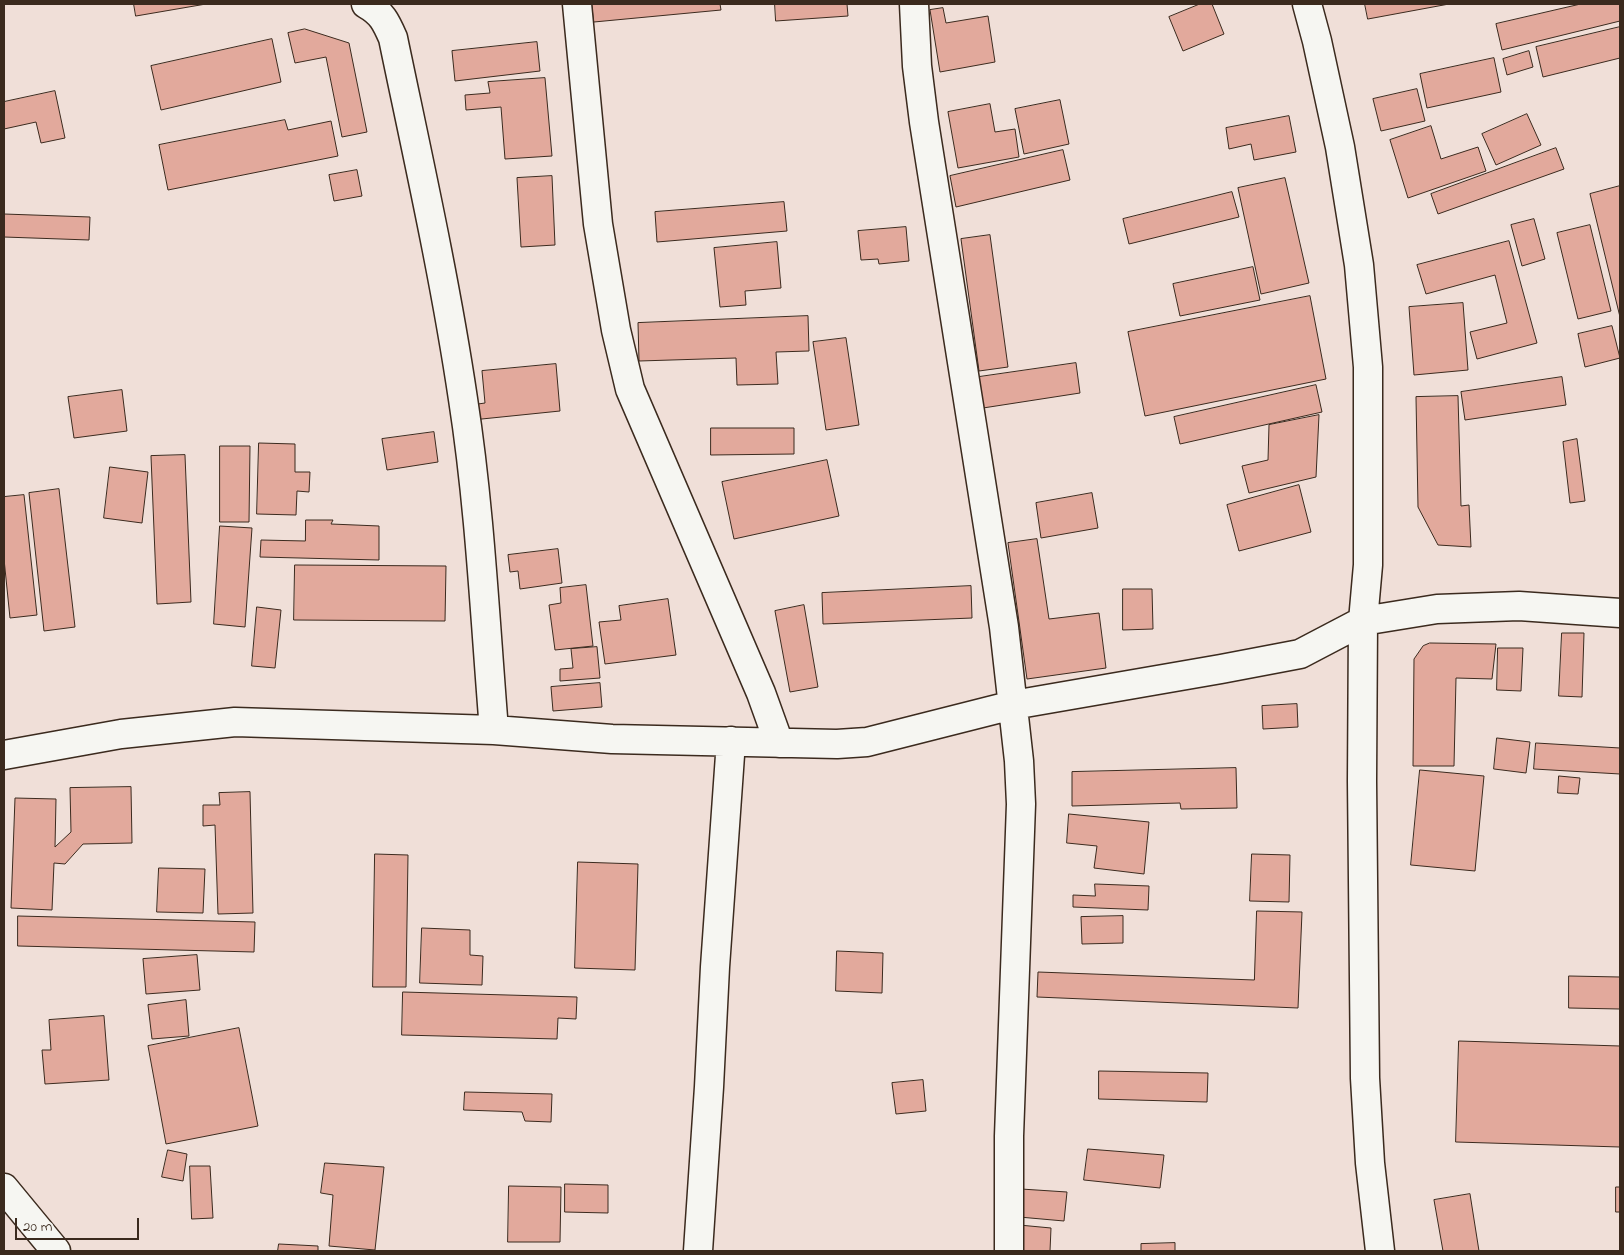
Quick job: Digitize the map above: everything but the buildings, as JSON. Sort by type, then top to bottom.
[{"type":"street","points":[[366,4],[378,10],[393,38],[446,296],[472,466],[494,730]]},
{"type":"street","points":[[577,4],[598,224],[616,330],[630,389],[757,684],[779,743]]},
{"type":"street","points":[[914,4],[917,66],[924,122],[1004,627],[1019,761],[1021,804],[1009,1136],[1009,1251]]},
{"type":"street","points":[[1307,4],[1340,147],[1360,274],[1368,367],[1370,469],[1368,565],[1363,621],[1362,781],[1365,1078],[1370,1163],[1380,1251]]},
{"type":"street","points":[[4,755],[121,734],[235,722],[494,730],[612,738],[837,744],[867,742],[1013,705],[1300,654],[1363,621],[1437,609],[1519,606],[1620,613]]},
{"type":"street","points":[[698,1251],[731,741]]},
{"type":"street","points":[[4,1188],[56,1251]]}]
